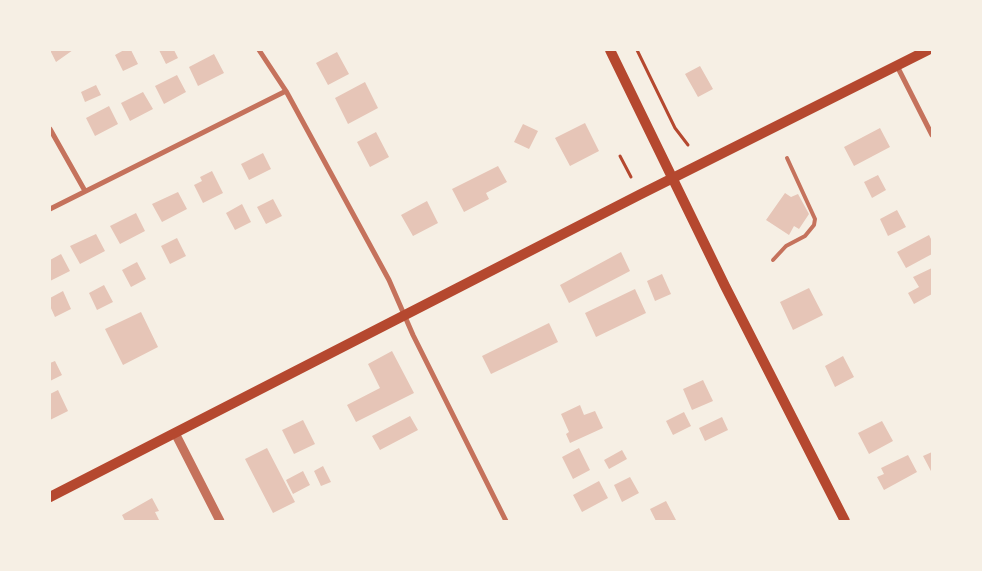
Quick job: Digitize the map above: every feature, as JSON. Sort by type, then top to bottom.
[{"type":"main road","points":[[610,50],[672,179],[845,521]]},
{"type":"main road","points":[[50,497],[928,50]]},
{"type":"street","points":[[259,50],[286,91],[389,280],[404,316],[506,521]]},
{"type":"street","points":[[897,66],[932,135]]},
{"type":"street","points":[[50,209],[286,91]]},
{"type":"street","points":[[50,129],[85,192]]},
{"type":"street","points":[[175,433],[220,521]]},
{"type":"lane","points":[[773,260],[786,246],[805,236],[814,225],[815,219],[787,158]]},
{"type":"path","points":[[637,50],[674,128],[688,145]]},
{"type":"path","points":[[620,156],[631,177]]},
{"type":"building","points":[[50,50],[73,50],[56,62]]},
{"type":"building","points":[[124,50],[131,50],[138,64],[123,71],[115,55]]},
{"type":"building","points":[[159,50],[174,50],[178,58],[166,64]]},
{"type":"building","points":[[337,52],[349,74],[328,85],[316,63]]},
{"type":"building","points":[[214,54],[224,73],[198,86],[189,67]]},
{"type":"building","points":[[700,66],[713,89],[698,97],[685,74]]},
{"type":"building","points":[[177,75],[186,92],[164,104],[155,86]]},
{"type":"building","points":[[365,82],[378,108],[348,124],[335,98]]},
{"type":"building","points":[[96,85],[101,95],[85,102],[81,92]]},
{"type":"building","points":[[143,92],[153,109],[130,121],[121,103]]},
{"type":"building","points":[[109,106],[118,124],[95,136],[86,118]]},
{"type":"building","points":[[585,123],[599,151],[570,166],[555,138]]},
{"type":"building","points":[[523,124],[538,131],[529,149],[514,142]]},
{"type":"building","points":[[880,128],[890,147],[854,166],[844,147]]},
{"type":"building","points":[[376,132],[389,157],[370,167],[357,142]]},
{"type":"building","points":[[263,153],[271,169],[249,180],[241,164]]},
{"type":"building","points":[[498,166],[507,182],[486,193],[489,199],[464,212],[452,189]]},
{"type":"building","points":[[212,171],[223,193],[203,203],[194,185],[202,181],[200,177]]},
{"type":"building","points":[[878,175],[886,190],[872,198],[864,182]]},
{"type":"building","points":[[178,192],[187,209],[162,222],[152,204]]},
{"type":"building","points":[[785,193],[791,197],[798,194],[809,214],[799,229],[794,226],[789,235],[766,220]]},
{"type":"building","points":[[273,199],[282,216],[266,224],[257,207]]},
{"type":"building","points":[[427,201],[438,223],[413,236],[401,215]]},
{"type":"building","points":[[242,204],[251,222],[235,230],[226,213]]},
{"type":"building","points":[[897,210],[906,227],[888,236],[880,219]]},
{"type":"building","points":[[136,213],[145,231],[120,244],[110,226]]},
{"type":"building","points":[[96,234],[105,251],[80,264],[70,246]]},
{"type":"building","points":[[929,235],[932,241],[932,254],[906,268],[897,252]]},
{"type":"building","points":[[177,238],[186,256],[170,264],[161,246]]},
{"type":"building","points":[[621,252],[630,271],[569,303],[560,285]]},
{"type":"building","points":[[61,254],[70,271],[50,281],[50,260]]},
{"type":"building","points":[[137,262],[146,279],[131,287],[122,270]]},
{"type":"building","points":[[932,268],[932,294],[914,304],[908,293],[919,287],[913,277]]},
{"type":"building","points":[[662,274],[671,294],[655,301],[647,281]]},
{"type":"building","points":[[104,285],[113,302],[97,310],[89,293]]},
{"type":"building","points":[[809,288],[823,315],[793,330],[780,302]]},
{"type":"building","points":[[635,289],[646,313],[596,337],[585,313]]},
{"type":"building","points":[[63,291],[71,309],[55,317],[50,306],[50,298]]},
{"type":"building","points":[[141,312],[158,347],[123,365],[105,329]]},
{"type":"building","points":[[549,323],[558,342],[491,374],[482,356]]},
{"type":"building","points":[[392,351],[414,393],[356,422],[347,405],[380,388],[368,364]]},
{"type":"building","points":[[843,356],[854,377],[835,387],[825,366]]},
{"type":"building","points":[[55,361],[62,375],[50,381],[50,363]]},
{"type":"building","points":[[703,380],[713,401],[692,410],[683,389]]},
{"type":"building","points":[[58,390],[68,411],[50,420],[50,394]]},
{"type":"building","points":[[580,405],[584,415],[595,411],[603,428],[570,443],[566,434],[569,432],[561,414]]},
{"type":"building","points":[[684,412],[691,426],[673,435],[666,421]]},
{"type":"building","points":[[410,416],[418,430],[380,450],[372,436]]},
{"type":"building","points":[[722,417],[728,430],[705,441],[699,428]]},
{"type":"building","points":[[303,420],[315,444],[294,454],[282,430]]},
{"type":"building","points":[[882,421],[893,441],[869,454],[858,433]]},
{"type":"building","points":[[267,448],[295,502],[273,513],[245,459]]},
{"type":"building","points":[[579,448],[590,470],[573,479],[562,457]]},
{"type":"building","points":[[622,450],[627,459],[609,469],[604,460]]},
{"type":"building","points":[[932,452],[932,473],[923,456]]},
{"type":"building","points":[[908,455],[917,472],[884,490],[877,477],[884,474],[881,468]]},
{"type":"building","points":[[323,466],[331,482],[321,486],[314,471]]},
{"type":"building","points":[[303,471],[310,485],[293,494],[286,480]]},
{"type":"building","points":[[630,477],[639,493],[622,502],[614,485]]},
{"type":"building","points":[[599,481],[608,498],[582,512],[573,495]]},
{"type":"building","points":[[152,498],[159,511],[155,512],[159,520],[125,521],[122,515]]},
{"type":"building","points":[[666,501],[676,520],[656,521],[650,509]]}]
